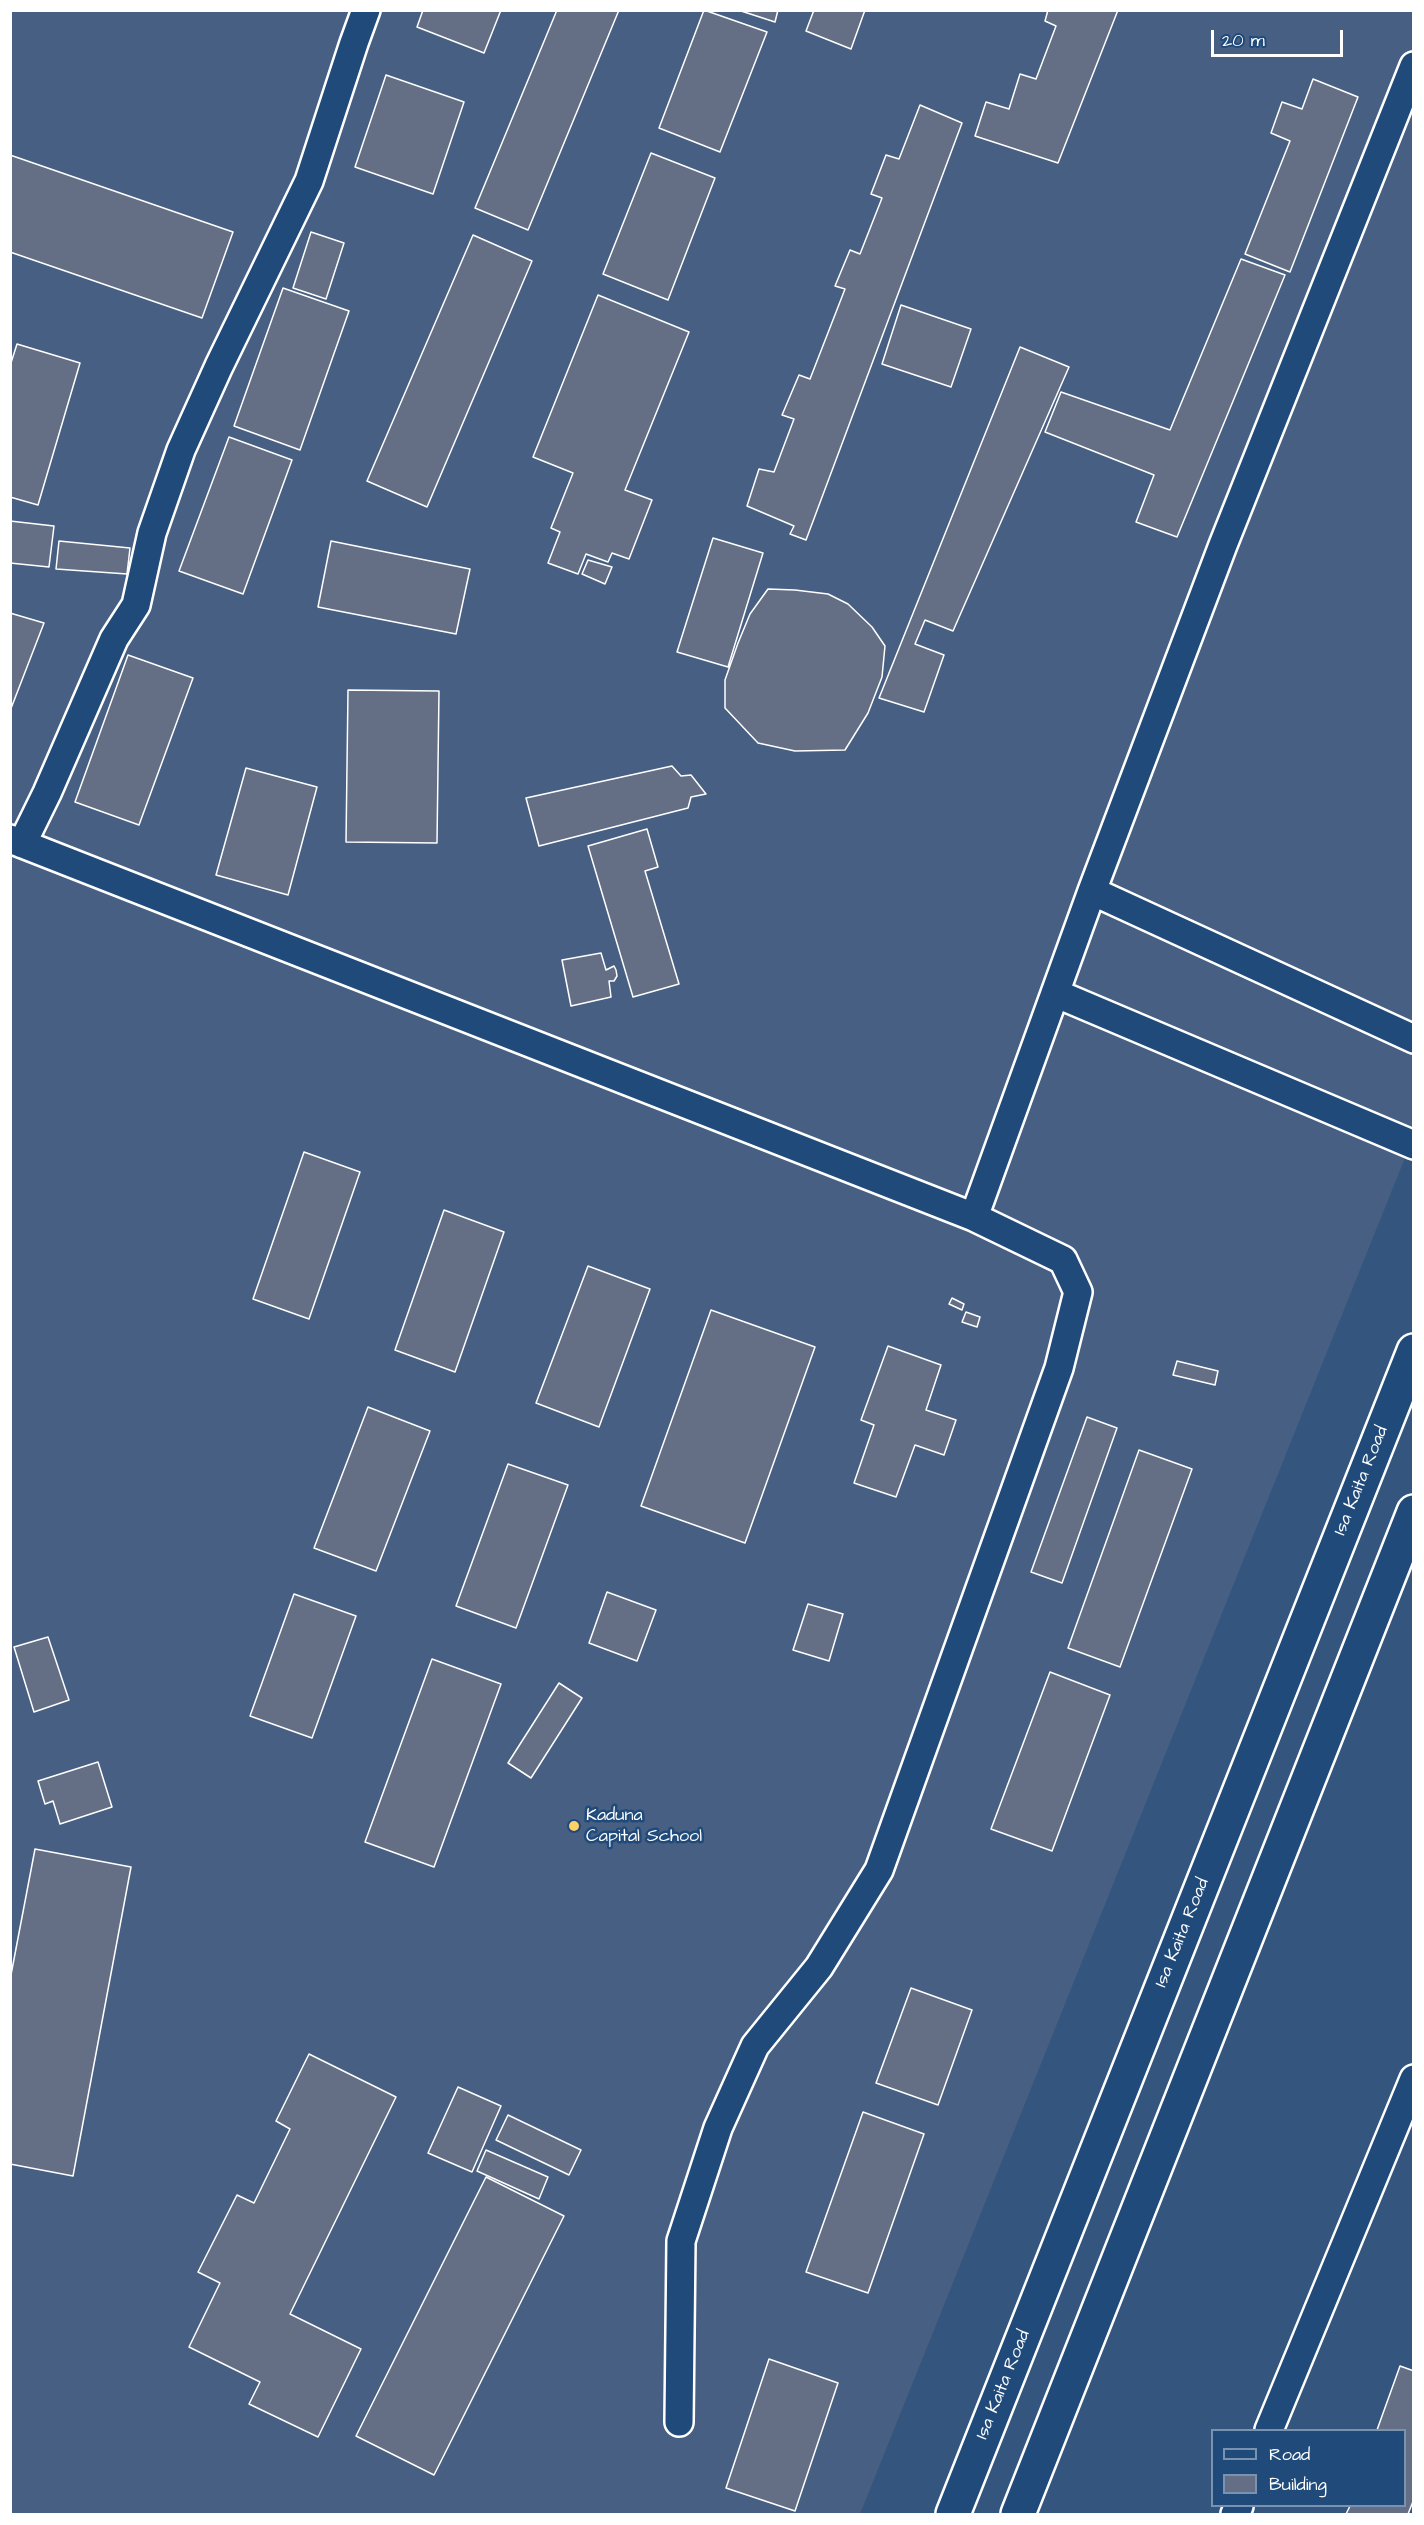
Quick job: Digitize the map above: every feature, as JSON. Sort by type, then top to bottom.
[{"type":"main road","name":"Isa Kaita Road","points":[[953,2514],[1413,1351]]},
{"type":"main road","points":[[1018,2514],[1413,1512]]},
{"type":"lane","points":[[366,10],[309,181],[181,450],[152,533],[136,605],[114,639],[47,793],[16,841],[974,1217],[1063,1260],[1078,1292],[1059,1368],[879,1870],[819,1967],[755,2046],[718,2128],[681,2241],[679,2422]]},
{"type":"lane","points":[[974,1217],[1092,891],[1223,545],[1413,66]]},
{"type":"lane","points":[[1092,891],[1413,1039]]},
{"type":"lane","points":[[1055,993],[1413,1145]]},
{"type":"lane","points":[[1269,2429],[1413,2079]]},
{"type":"shaded area","name":"Kaduna Capital School","points":[[11,11],[1413,11],[1413,1138],[860,2514],[11,2514]]},
{"type":"building","points":[[423,10],[501,10],[484,53],[417,27]]},
{"type":"building","points":[[557,10],[619,10],[528,230],[475,208]]},
{"type":"building","points":[[704,10],[767,32],[720,152],[659,128]]},
{"type":"building","points":[[738,10],[778,10],[775,22]]},
{"type":"building","points":[[814,10],[865,10],[851,49],[806,31]]},
{"type":"building","points":[[1048,10],[1118,10],[1058,163],[975,136],[986,102],[1009,109],[1020,74],[1036,79],[1056,26],[1045,21]]},
{"type":"building","points":[[386,75],[464,102],[433,194],[355,167]]},
{"type":"building","points":[[1313,79],[1358,97],[1290,272],[1245,254],[1290,141],[1271,133],[1282,102],[1302,109]]},
{"type":"building","points":[[920,105],[962,123],[806,540],[790,534],[794,526],[747,506],[759,469],[774,472],[794,419],[782,415],[799,375],[810,379],[845,289],[835,286],[850,250],[860,254],[882,198],[871,194],[886,155],[899,159]]},
{"type":"building","points":[[651,153],[715,178],[668,300],[603,274]]},
{"type":"building","points":[[10,155],[233,232],[202,318],[10,252]]},
{"type":"building","points":[[311,232],[344,243],[326,299],[293,288]]},
{"type":"building","points":[[473,235],[532,261],[427,507],[367,481]]},
{"type":"building","points":[[1241,259],[1285,275],[1177,537],[1136,522],[1154,475],[1045,432],[1061,392],[1170,430]]},
{"type":"building","points":[[283,288],[349,311],[300,450],[234,426]]},
{"type":"building","points":[[598,295],[689,332],[625,490],[652,500],[629,559],[612,553],[608,562],[586,554],[578,574],[548,563],[560,532],[551,528],[573,473],[533,457]]},
{"type":"building","points":[[901,305],[971,329],[951,387],[882,364]]},
{"type":"building","points":[[17,344],[80,363],[38,505],[10,497],[10,366]]},
{"type":"building","points":[[1020,347],[1069,367],[953,631],[925,620],[915,644],[944,655],[924,712],[879,698]]},
{"type":"building","points":[[229,437],[292,460],[243,594],[179,571]]},
{"type":"building","points":[[10,521],[54,526],[49,567],[10,563]]},
{"type":"building","points":[[713,538],[763,553],[728,667],[677,652]]},
{"type":"building","points":[[59,541],[130,548],[127,574],[56,569]]},
{"type":"building","points":[[331,541],[470,569],[456,634],[318,607]]},
{"type":"building","points":[[588,560],[612,567],[605,584],[582,574]]},
{"type":"building","points":[[768,589],[828,594],[848,604],[872,627],[885,646],[882,677],[868,713],[845,750],[795,751],[758,743],[725,708],[725,680],[738,643],[750,614]]},
{"type":"building","points":[[10,613],[44,623],[10,711]]},
{"type":"building","points":[[128,655],[193,678],[139,825],[75,802]]},
{"type":"building","points":[[348,690],[439,691],[437,843],[346,842]]},
{"type":"building","points":[[672,766],[681,776],[691,775],[706,794],[691,797],[688,808],[539,846],[526,798]]},
{"type":"building","points":[[246,768],[317,787],[288,895],[216,875]]},
{"type":"building","points":[[647,829],[658,867],[645,871],[679,984],[633,997],[588,846]]},
{"type":"building","points":[[601,953],[606,970],[614,966],[616,970],[617,976],[614,981],[609,981],[611,997],[571,1006],[562,960]]},
{"type":"building","points":[[304,1152],[360,1172],[309,1319],[253,1299]]},
{"type":"building","points":[[444,1210],[504,1232],[455,1372],[395,1350]]},
{"type":"building","points":[[588,1266],[650,1289],[599,1427],[536,1403]]},
{"type":"building","points":[[952,1298],[964,1304],[962,1310],[949,1304]]},
{"type":"building","points":[[711,1310],[815,1347],[745,1543],[641,1506]]},
{"type":"building","points":[[966,1312],[980,1317],[977,1327],[962,1322]]},
{"type":"building","points":[[888,1346],[941,1365],[926,1410],[956,1420],[944,1455],[915,1445],[896,1497],[854,1483],[874,1425],[861,1420]]},
{"type":"building","points":[[1177,1361],[1218,1371],[1215,1385],[1173,1375]]},
{"type":"building","points":[[368,1407],[430,1431],[376,1571],[314,1548]]},
{"type":"building","points":[[1087,1417],[1117,1428],[1062,1583],[1031,1572]]},
{"type":"building","points":[[1139,1450],[1192,1469],[1120,1667],[1068,1648]]},
{"type":"building","points":[[508,1464],[568,1485],[516,1628],[456,1606]]},
{"type":"building","points":[[607,1592],[656,1610],[637,1661],[589,1643]]},
{"type":"building","points":[[294,1594],[356,1616],[312,1738],[250,1716]]},
{"type":"building","points":[[808,1604],[843,1614],[829,1661],[793,1650]]},
{"type":"building","points":[[48,1637],[69,1700],[34,1712],[14,1647]]},
{"type":"building","points":[[432,1659],[501,1684],[434,1867],[365,1842]]},
{"type":"building","points":[[1050,1672],[1110,1695],[1052,1851],[991,1829]]},
{"type":"building","points":[[559,1683],[582,1698],[531,1778],[508,1763]]},
{"type":"building","points":[[98,1762],[112,1807],[60,1824],[53,1801],[45,1804],[38,1781]]},
{"type":"building","points":[[35,1849],[131,1867],[73,2176],[10,2164],[10,1980]]},
{"type":"building","points":[[911,1988],[972,2010],[938,2105],[876,2083]]},
{"type":"building","points":[[309,2054],[396,2097],[290,2314],[361,2349],[318,2437],[249,2404],[260,2382],[189,2347],[220,2283],[198,2272],[237,2195],[254,2203],[290,2129],[276,2121]]},
{"type":"building","points":[[458,2087],[501,2106],[472,2172],[428,2153]]},
{"type":"building","points":[[863,2112],[924,2134],[868,2293],[806,2272]]},
{"type":"building","points":[[508,2115],[581,2150],[569,2175],[496,2140]]},
{"type":"building","points":[[486,2150],[548,2177],[539,2199],[477,2171]]},
{"type":"building","points":[[486,2177],[564,2216],[434,2475],[356,2436]]},
{"type":"building","points":[[769,2359],[838,2383],[795,2511],[726,2488]]},
{"type":"building","points":[[1400,2366],[1414,2371],[1414,2499],[1408,2514],[1346,2514],[1350,2507],[1406,2507],[1406,2429],[1377,2429]]},
{"type":"place","name":"Kaduna Capital School","points":[[574,1826]]}]
